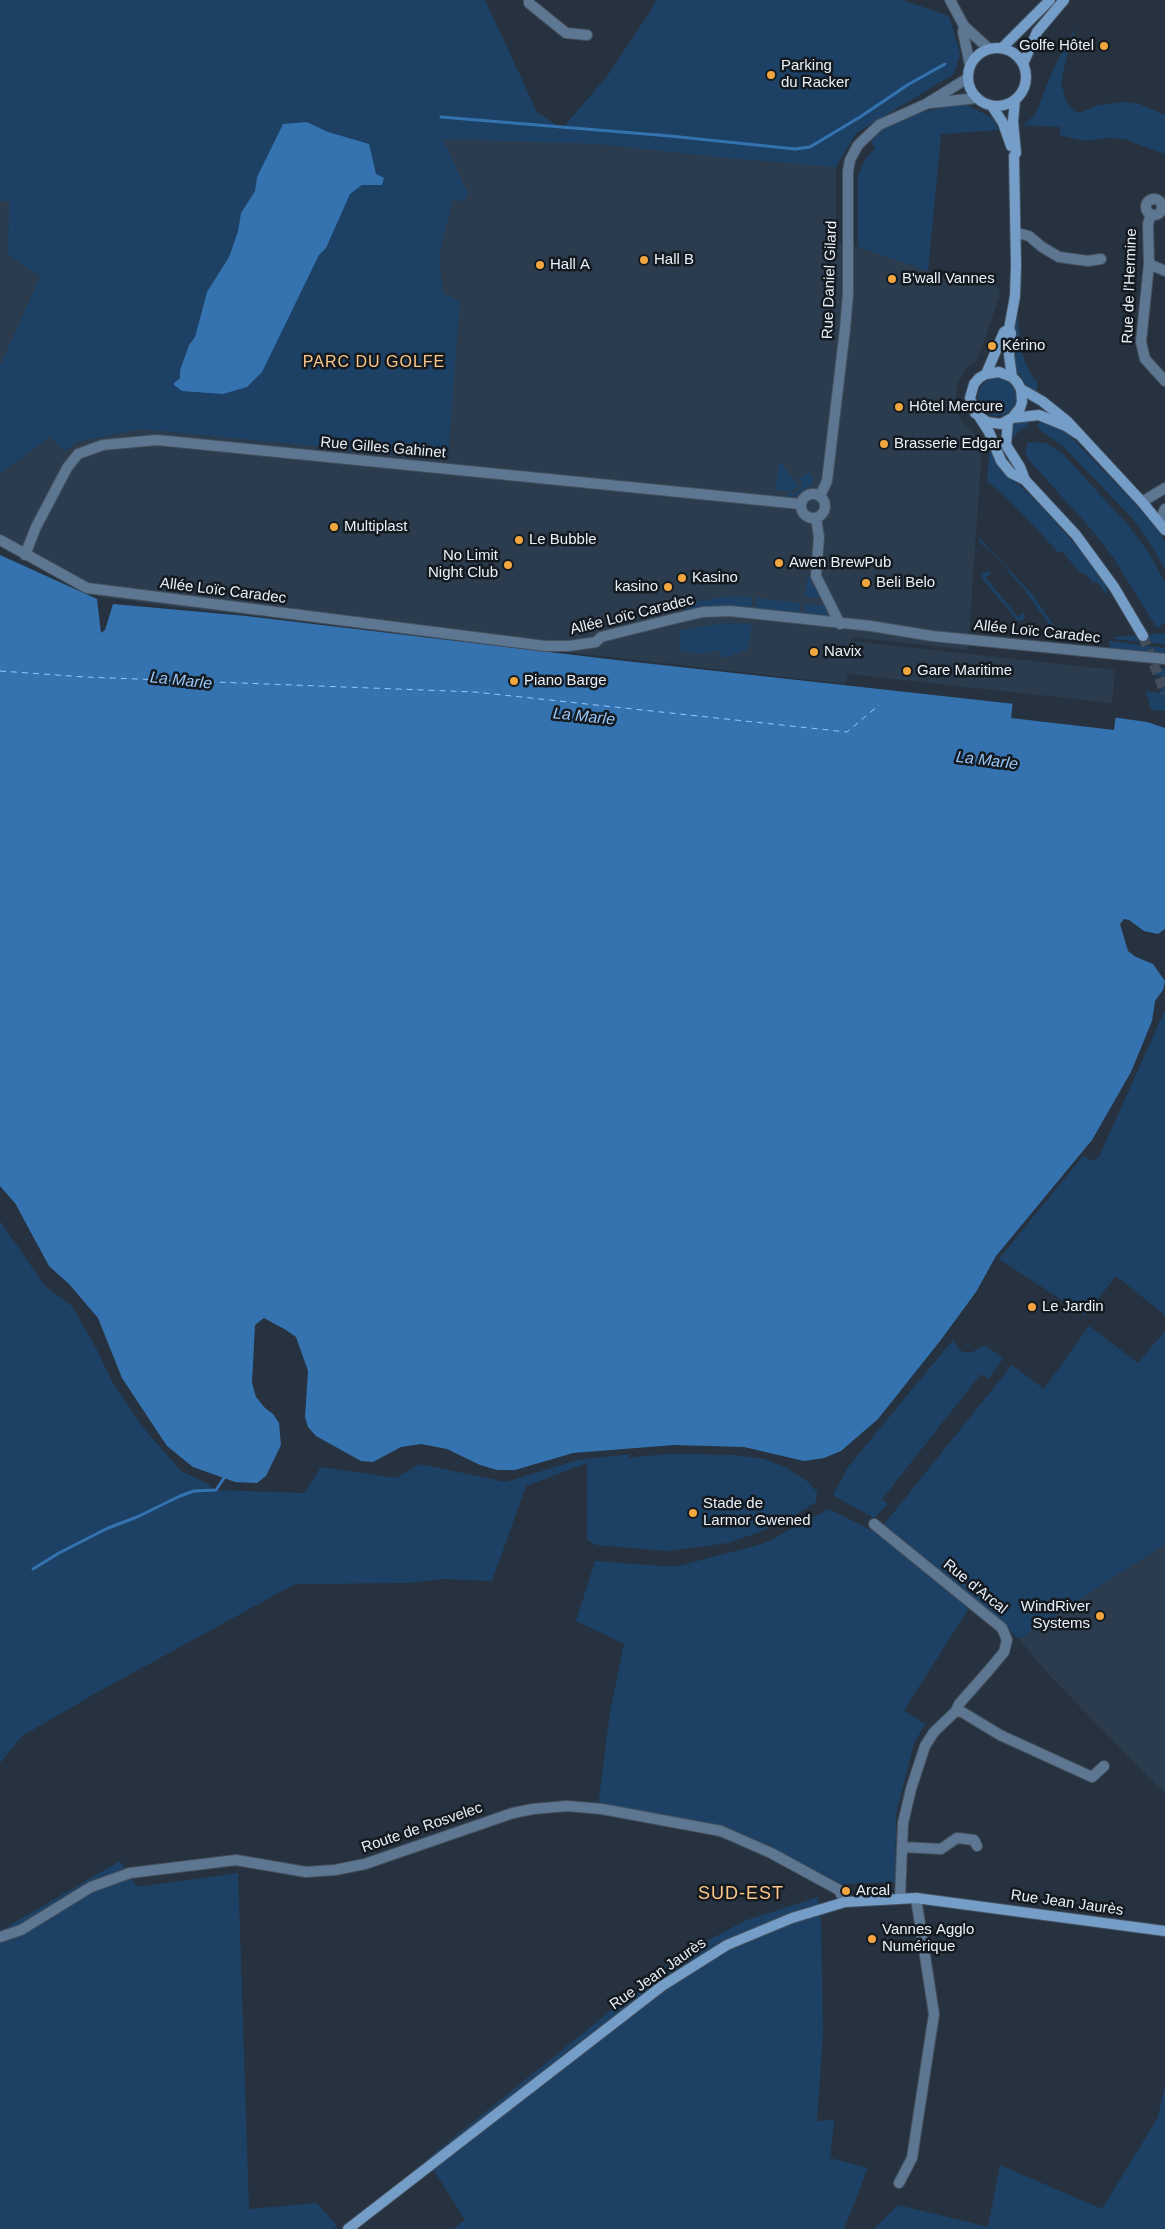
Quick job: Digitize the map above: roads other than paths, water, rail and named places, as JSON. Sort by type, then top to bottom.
[{"type":"main road","points":[[1002,48],[1050,0]]},
{"type":"main road","points":[[1014,156],[1016,153],[1013,120],[1015,100],[1025,83],[1024,64],[1037,32],[1064,0]]},
{"type":"main road","points":[[1024,64],[1015,53],[1002,48],[988,48],[974,58],[970,65],[968,78],[970,89],[977,98],[992,106],[1003,123],[1014,156],[1015,296],[1009,329],[1011,333],[1009,355],[1012,377],[1021,389],[1042,402],[1066,421],[1162,526]]},
{"type":"main road","points":[[992,106],[1004,105],[1015,100]]},
{"type":"main road","points":[[1009,329],[1004,332],[986,374],[974,384],[970,398],[975,413],[989,432],[1001,461],[1011,473],[1025,480],[1054,510],[1094,557],[1143,636]]},
{"type":"main road","points":[[986,374],[999,372],[1012,377]]},
{"type":"main road","points":[[1021,389],[1020,408],[1010,420],[1006,445],[1020,467],[1025,480]]},
{"type":"main road","points":[[980,418],[994,424],[1039,415],[1066,426],[1078,434]]},
{"type":"main road","name":"Rue Jean Jaurès","points":[[353,2227],[662,1986],[727,1945],[760,1930],[845,1902],[916,1898],[1165,1931]]},
{"type":"street","points":[[529,0],[530,3],[566,33],[587,35]]},
{"type":"street","points":[[950,0],[964,26],[988,48]]},
{"type":"street","points":[[964,26],[963,32],[970,65]]},
{"type":"street","name":"Rue Daniel Gilard","points":[[820,496],[828,474],[846,320],[848,171],[850,160],[858,145],[879,125],[926,104],[968,78]]},
{"type":"street","name":"Rue Daniel Gilard","points":[[926,104],[977,98]]},
{"type":"street","name":"Rue de l'Hermine","points":[[1150,200],[1160,200],[1164,208],[1157,214],[1151,214],[1146,207],[1150,200]]},
{"type":"street","name":"Rue de l'Hermine","points":[[1151,214],[1148,224],[1149,264],[1144,323],[1141,332],[1142,349],[1150,366],[1165,382]]},
{"type":"street","points":[[1016,233],[1029,236],[1042,247],[1059,257],[1088,261],[1101,259]]},
{"type":"street","points":[[1149,264],[1165,271]]},
{"type":"street","name":"Rue Gilles Gahinet","points":[[24,556],[36,527],[59,484],[78,454],[103,445],[156,440],[800,504]]},
{"type":"street","points":[[1142,502],[1165,488]]},
{"type":"street","points":[[810,494],[820,496],[824,502],[824,510],[816,518],[804,515],[800,504],[802,500],[810,494]]},
{"type":"street","points":[[1162,526],[1165,509]]},
{"type":"street","points":[[816,518],[819,537],[816,576],[840,624]]},
{"type":"street","name":"Allée Loïc Caradec","points":[[0,540],[24,556],[87,588],[545,646],[569,646],[596,642],[601,637],[703,612],[717,611],[754,613],[932,636],[1165,660]]},
{"type":"street","name":"Rue d'Arcal","points":[[874,1524],[1002,1628],[1007,1640],[1004,1652],[924,1746],[906,1807],[900,1898]]},
{"type":"street","points":[[956,1710],[1000,1734],[1092,1777],[1104,1766]]},
{"type":"street","name":"Route de Rosvelec","points":[[0,1937],[21,1930],[91,1887],[130,1873],[236,1860],[306,1872],[335,1870],[364,1864],[513,1813],[532,1809],[567,1806],[602,1809],[721,1831],[770,1853],[839,1890],[845,1902]]},
{"type":"street","points":[[902,1847],[941,1849],[957,1838],[974,1840],[977,1846]]},
{"type":"street","points":[[899,2183],[912,2158],[934,2014],[916,1898]]},
{"type":"water","points":[[307,122],[328,132],[369,144],[376,174],[384,178],[382,185],[362,185],[350,194],[326,248],[319,255],[262,372],[247,387],[223,394],[182,391],[173,384],[180,378],[180,370],[189,345],[195,337],[207,292],[229,257],[238,231],[241,213],[255,191],[257,177],[283,124]]},
{"type":"water","name":"La Marle","points":[[0,555],[97,599],[101,633],[105,630],[113,604],[246,616],[616,660],[1033,706],[1147,722],[1165,728],[1165,929],[1158,934],[1144,931],[1129,920],[1124,919],[1120,924],[1128,951],[1136,957],[1153,964],[1165,981],[1163,990],[1155,1001],[1152,1021],[1131,1072],[1092,1140],[996,1256],[976,1292],[940,1341],[878,1419],[841,1451],[824,1458],[804,1461],[744,1447],[674,1445],[573,1453],[515,1470],[497,1470],[480,1465],[447,1449],[421,1444],[401,1447],[373,1462],[361,1461],[316,1436],[308,1427],[305,1417],[308,1371],[296,1337],[264,1318],[255,1325],[252,1383],[256,1397],[279,1423],[281,1445],[266,1476],[257,1483],[235,1482],[193,1467],[167,1446],[122,1378],[98,1318],[69,1284],[49,1266],[15,1203],[0,1186]]},
{"type":"waterway","points":[[441,117],[670,136],[795,149],[810,147],[860,117],[909,84],[945,64]]},
{"type":"waterway","points":[[33,1569],[59,1553],[108,1528],[137,1517],[180,1496],[194,1491],[216,1490],[224,1478]]},
{"type":"tunnel","points":[[1143,636],[1165,693]]},
{"type":"place","name":"Golfe Hôtel","points":[[1104,46]]},
{"type":"place","name":"Parking du Racker","points":[[771,75]]},
{"type":"place","name":"Hall B","points":[[644,260]]},
{"type":"place","name":"Hall A","points":[[540,265]]},
{"type":"place","name":"B'wall Vannes","points":[[892,279]]},
{"type":"place","name":"Kérino","points":[[992,346]]},
{"type":"place","name":"Hôtel Mercure","points":[[899,407]]},
{"type":"place","name":"Brasserie Edgar","points":[[884,444]]},
{"type":"place","name":"Multiplast","points":[[334,527]]},
{"type":"place","name":"Le Bubble","points":[[519,540]]},
{"type":"place","name":"Awen BrewPub","points":[[779,563]]},
{"type":"place","name":"No Limit Night Club","points":[[508,565]]},
{"type":"place","name":"Kasino","points":[[682,578]]},
{"type":"place","name":"Beli Belo","points":[[866,583]]},
{"type":"place","name":"kasino","points":[[668,587]]},
{"type":"place","name":"Navix","points":[[814,652]]},
{"type":"place","name":"Gare Maritime","points":[[907,671]]},
{"type":"place","name":"Piano Barge","points":[[514,681]]},
{"type":"place","name":"Le Jardin","points":[[1032,1307]]},
{"type":"place","name":"Stade de Larmor Gwened","points":[[693,1513]]},
{"type":"place","name":"WindRiver Systems","points":[[1100,1616]]},
{"type":"place","name":"Arcal","points":[[846,1891]]},
{"type":"place","name":"Vannes Agglo Numérique","points":[[872,1939]]},
{"type":"district","name":"PARC DU GOLFE","points":[[374,363]]},
{"type":"district","name":"SUD-EST","points":[[741,1894]]}]
